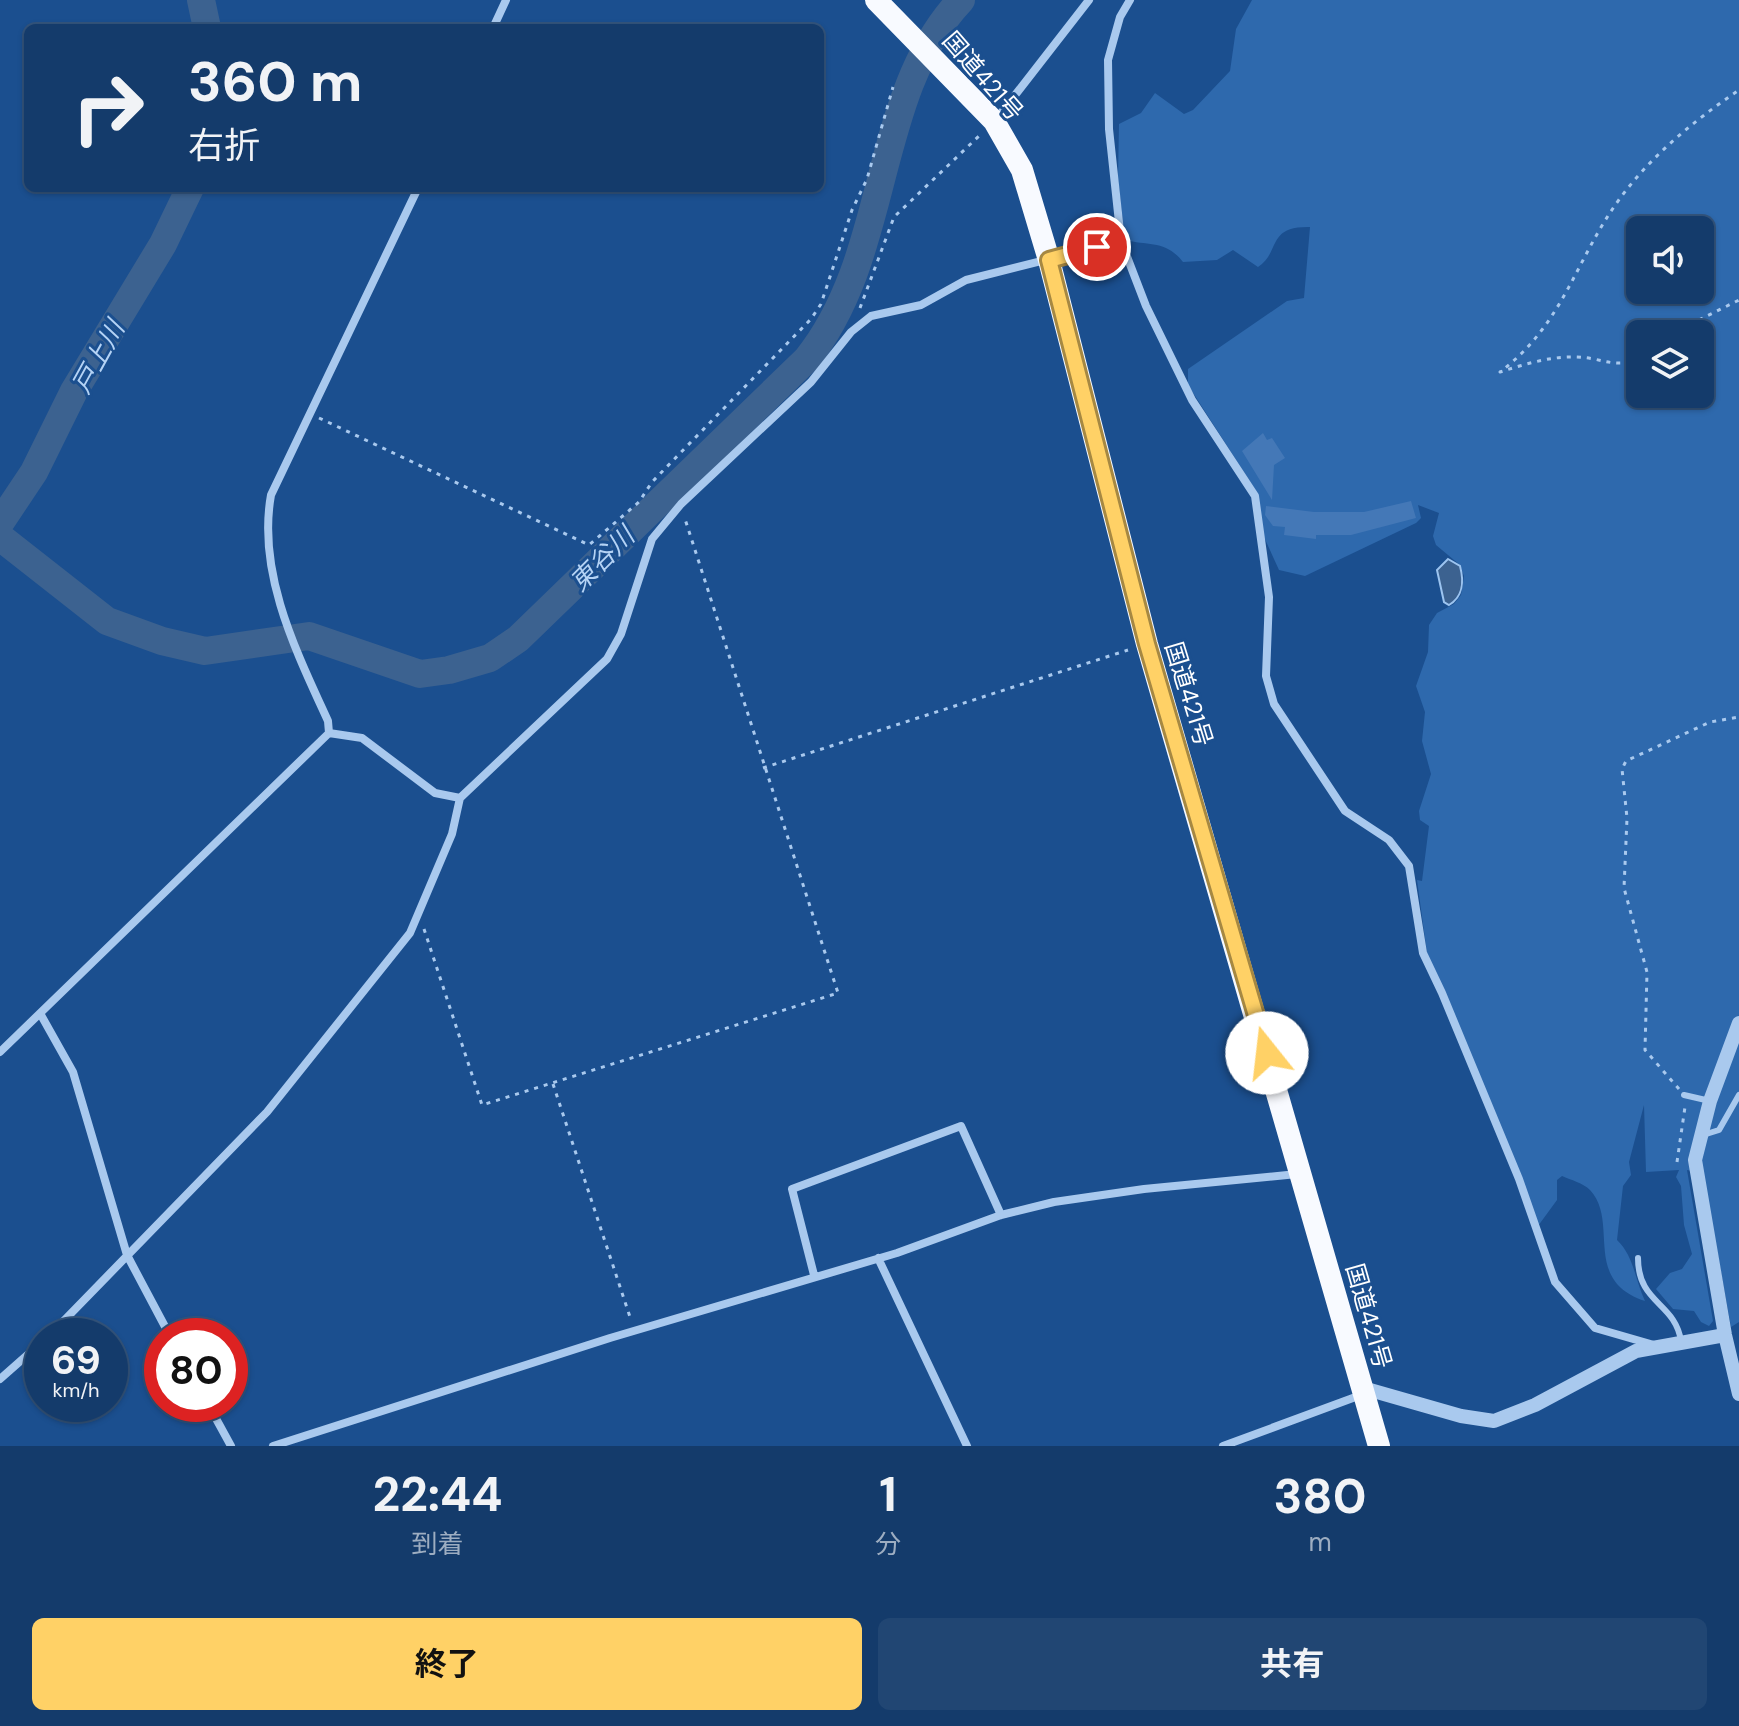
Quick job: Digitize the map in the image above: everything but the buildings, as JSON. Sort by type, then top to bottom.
[{"type":"highway","name":"国道421号","points":[[876,0],[937,59],[994,121],[1022,170],[1049,260],[1147,644],[1379,1446]]},
{"type":"street","points":[[495,24],[506,0]]},
{"type":"street","points":[[994,121],[1089,0]]},
{"type":"street","points":[[1130,0],[1120,17],[1108,60],[1109,129],[1121,241],[1146,306],[1192,400],[1255,496],[1269,597],[1266,676],[1274,704],[1345,811],[1389,840],[1409,866],[1428,970],[1442,993],[1513,1165],[1555,1282],[1595,1328],[1655,1345]]},
{"type":"street","points":[[329,733],[328,721],[297,654],[269,564],[266,520],[271,495],[416,192]]},
{"type":"street","points":[[66,1318],[267,1112],[369,987],[416,921],[452,834],[460,798],[607,659],[621,634],[652,539],[681,504],[811,382],[851,332],[871,316],[921,305],[966,280],[1121,241]]},
{"type":"street","points":[[329,733],[362,738],[435,793],[460,798]]},
{"type":"street","points":[[0,1052],[329,733]]},
{"type":"street","points":[[41,1015],[73,1072],[127,1255],[160,1318]]},
{"type":"street","points":[[1739,1023],[1699,1135],[1697,1182],[1739,1394]]},
{"type":"street","points":[[814,1275],[792,1189],[961,1126],[1001,1215]]},
{"type":"street","points":[[273,1446],[635,1330],[878,1258],[1001,1215],[1054,1202],[1144,1189],[1302,1173]]},
{"type":"street","points":[[878,1258],[967,1446]]},
{"type":"street","points":[[1229,1445],[1364,1391],[1461,1416],[1494,1421],[1522,1411],[1611,1363],[1655,1345],[1725,1335]]},
{"type":"street","points":[[0,1379],[24,1358]]},
{"type":"street","points":[[218,1422],[231,1446]]},
{"type":"lane","points":[[1684,1095],[1710,1101]]},
{"type":"lane","points":[[1699,1135],[1719,1130],[1739,1095]]},
{"type":"lane","points":[[1638,1258],[1642,1283],[1651,1298],[1675,1319],[1681,1341]]},
{"type":"path","points":[[312,414],[589,545],[639,502],[652,482],[811,319],[831,280],[852,210],[867,179],[893,87]]},
{"type":"path","points":[[1626,363],[1613,365],[1565,357],[1500,372],[1533,345],[1621,197],[1661,152],[1739,90]]},
{"type":"path","points":[[851,332],[894,217],[994,121]]},
{"type":"path","points":[[1699,320],[1739,300]]},
{"type":"path","points":[[416,921],[424,928],[482,1105],[838,993],[689,534]]},
{"type":"path","points":[[763,768],[1147,644]]},
{"type":"path","points":[[1677,1162],[1684,1095],[1645,1050],[1647,972],[1624,888],[1627,818],[1622,769],[1626,761],[1701,725],[1739,717]]},
{"type":"path","points":[[553,1084],[635,1330]]},
{"type":"shaded area","points":[[1252,0],[1739,0],[1739,1322],[1731,1327],[1703,1173],[1687,1170],[1713,1321],[1709,1326],[1701,1322],[1694,1311],[1673,1309],[1656,1289],[1670,1273],[1682,1269],[1692,1254],[1684,1225],[1681,1186],[1676,1177],[1679,1170],[1646,1172],[1644,1105],[1629,1162],[1631,1175],[1623,1186],[1617,1240],[1631,1261],[1645,1301],[1625,1292],[1607,1265],[1602,1218],[1590,1190],[1562,1176],[1557,1180],[1557,1200],[1538,1226],[1427,953],[1417,880],[1422,881],[1429,826],[1420,820],[1419,811],[1431,774],[1422,741],[1425,712],[1416,686],[1428,652],[1429,625],[1437,613],[1454,604],[1461,595],[1464,576],[1460,565],[1436,545],[1433,536],[1439,513],[1418,505],[1421,518],[1416,523],[1305,576],[1279,570],[1264,537],[1256,491],[1188,385],[1188,369],[1287,301],[1304,298],[1310,227],[1296,228],[1280,235],[1270,254],[1258,267],[1233,250],[1217,260],[1183,262],[1164,247],[1125,240],[1118,178],[1119,124],[1141,113],[1155,93],[1184,114],[1193,110],[1230,71],[1236,29]]},
{"type":"shaded area","points":[[1448,559],[1460,566],[1462,577],[1460,593],[1449,605],[1444,602],[1437,570]]},
{"type":"waterway","name":"戸上川","points":[[201,0],[206,24]]},
{"type":"waterway","name":"東谷川","points":[[0,537],[107,621],[162,641],[205,651],[309,636],[420,674],[449,670],[490,658],[518,639],[807,359],[834,317],[854,272],[911,81],[932,38],[961,0]]},
{"type":"waterway","name":"戸上川","points":[[0,523],[34,472],[74,391],[163,244],[188,192]]},
{"type":"route","points":[[1097,247],[1049,260],[1147,644],[1267,1053]]}]
